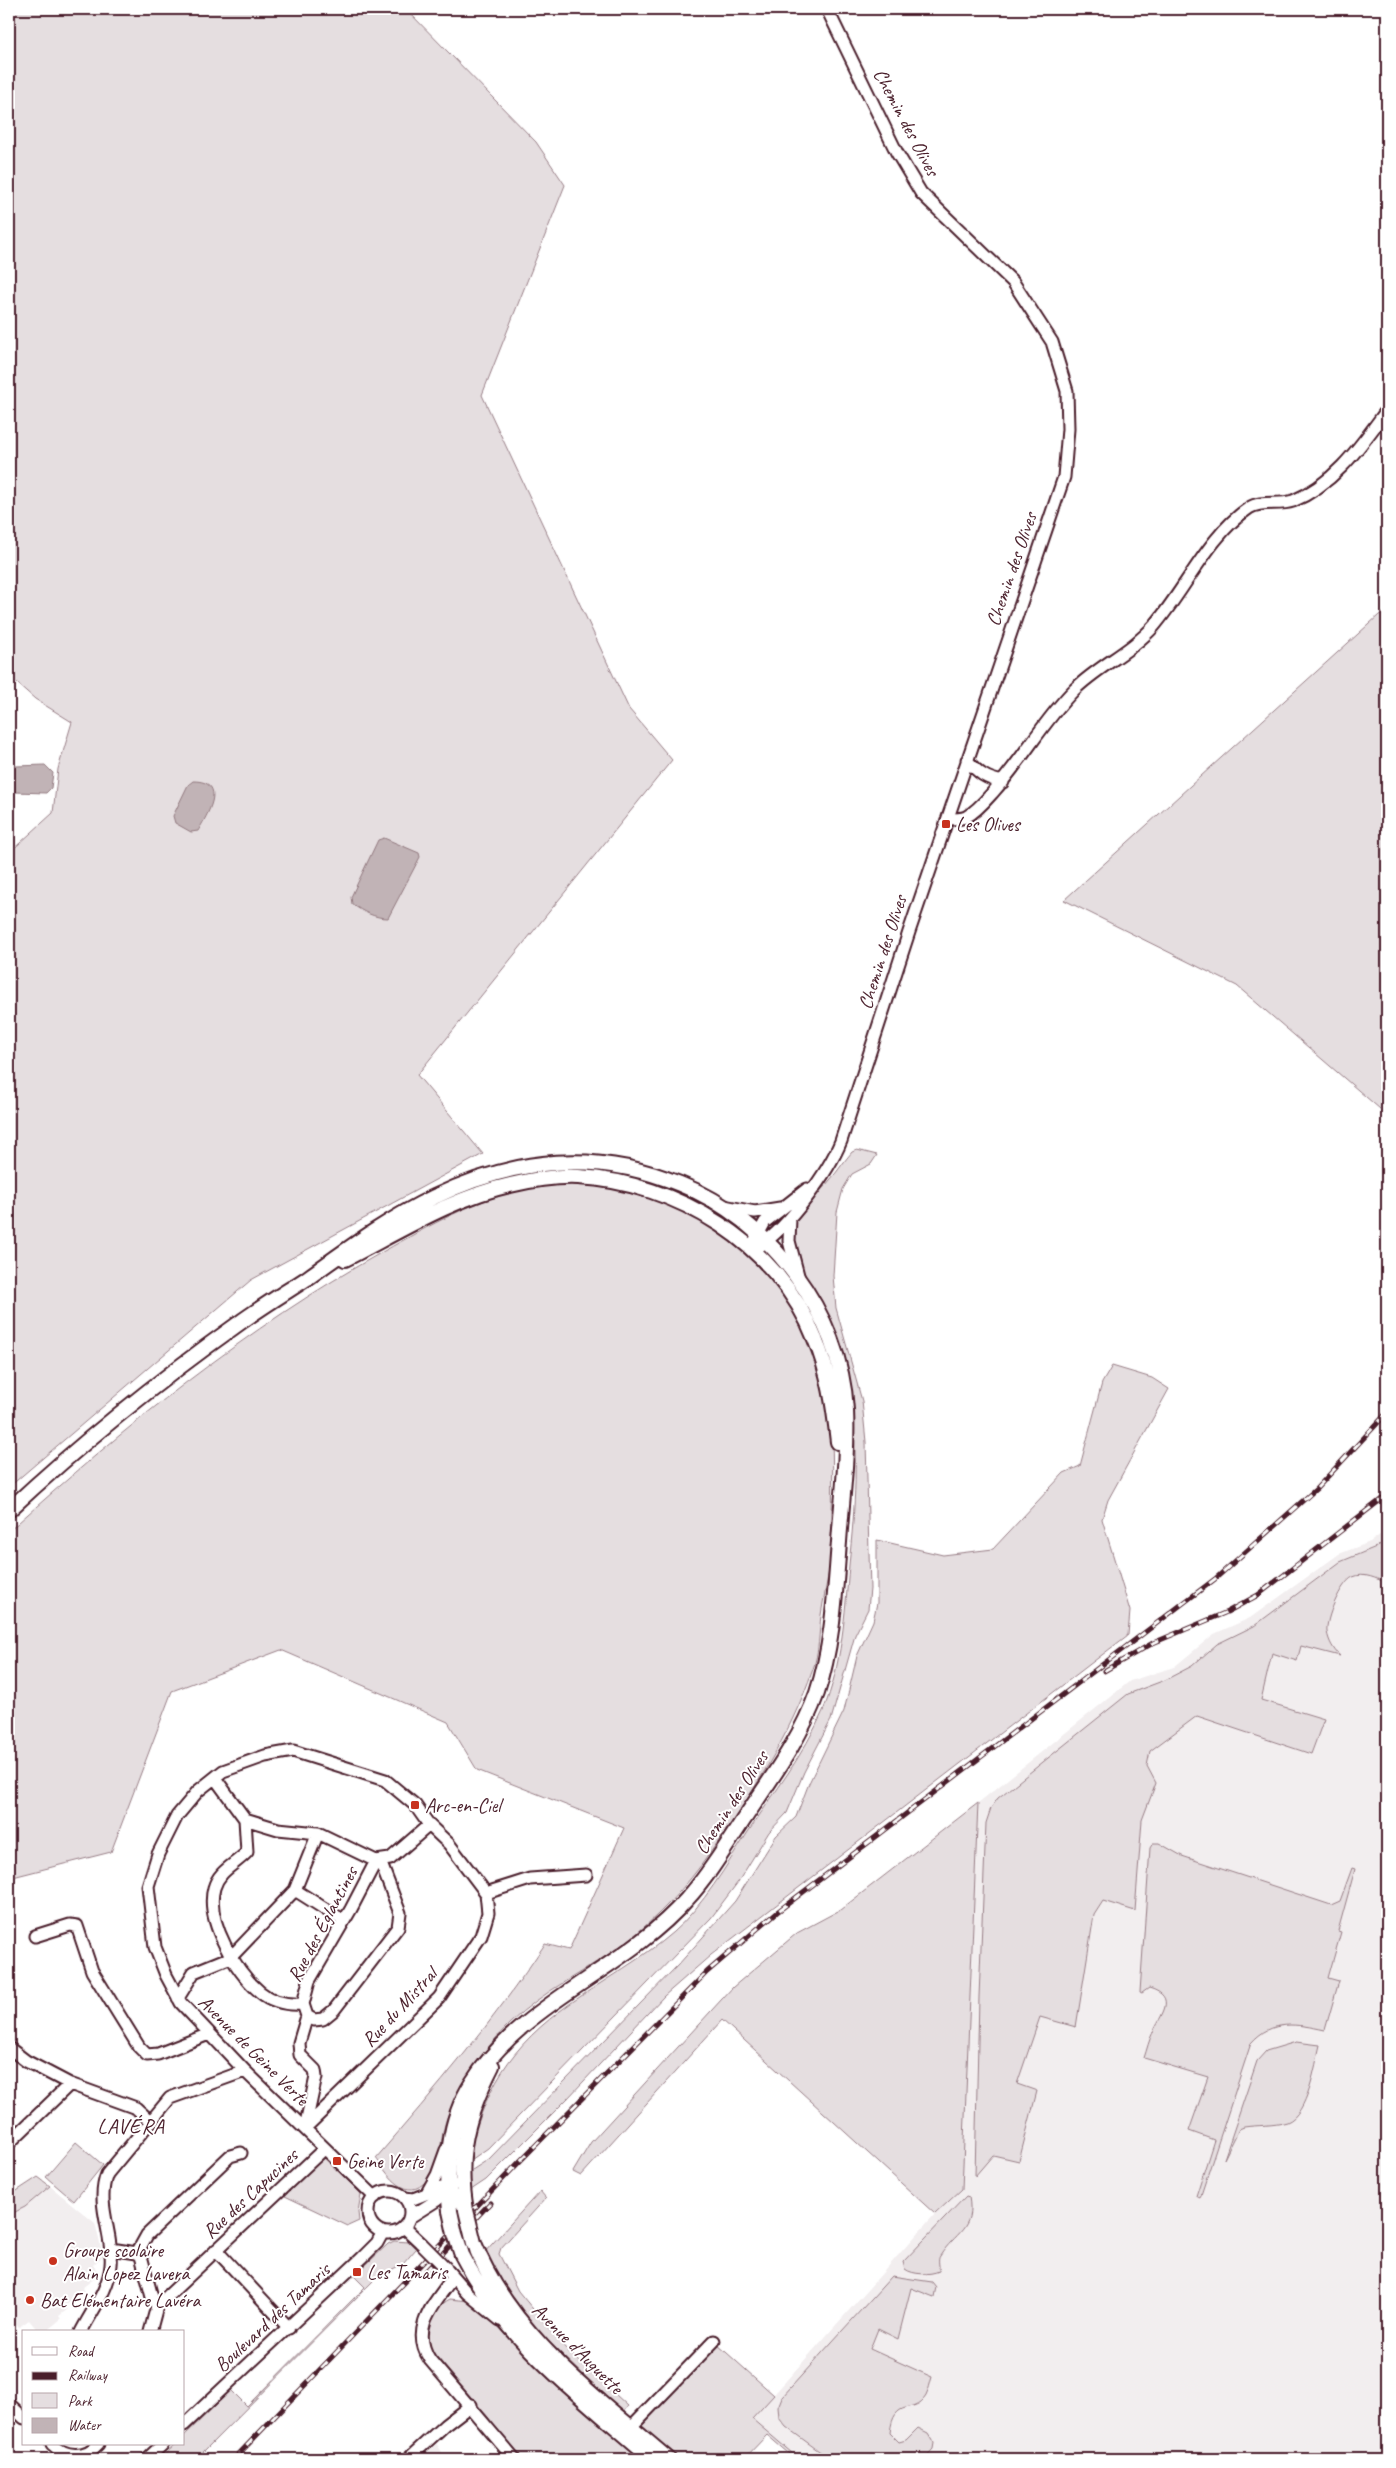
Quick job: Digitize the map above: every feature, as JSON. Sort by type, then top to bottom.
[{"type":"main road","points":[[9,1510],[137,1400],[240,1323],[377,1228],[432,1198],[478,1178],[515,1168],[576,1161],[628,1167],[691,1188],[719,1204],[763,1237]]},
{"type":"main road","points":[[309,1276],[478,1194],[509,1185],[576,1176],[632,1185],[671,1197],[719,1224],[752,1250]]},
{"type":"main road","name":"Chemin des Olives","points":[[448,2190],[446,2174],[452,2130],[470,2085],[502,2045],[543,2008],[635,1947],[672,1915],[712,1867],[776,1771],[803,1724],[822,1674],[834,1612],[843,1492],[846,1407],[833,1347],[799,1280],[763,1237]]},
{"type":"main road","name":"Chemin des Olives","points":[[752,1250],[785,1286],[801,1310],[815,1338],[834,1405],[843,1492]]},
{"type":"main road","name":"Chemin des Olives","points":[[461,2163],[470,2115],[502,2045]]},
{"type":"main road","name":"Avenue d'Auguette","points":[[461,2163],[460,2204],[454,2234],[462,2255],[490,2303],[506,2324],[556,2375],[652,2459]]},
{"type":"main road","name":"Avenue d'Auguette","points":[[448,2190],[460,2204],[486,2271],[526,2328],[565,2369],[668,2459]]},
{"type":"street","name":"Chemin des Olives","points":[[752,1250],[763,1237],[790,1219],[830,1163],[841,1141],[967,760],[1064,477],[1068,429],[1067,391],[1052,342],[1013,282],[921,193],[898,153],[827,9]]},
{"type":"street","points":[[948,819],[965,817],[981,806],[1003,782],[1075,688],[1139,641],[1155,625],[1228,527],[1250,507],[1258,504],[1286,504],[1311,491],[1334,474],[1361,446],[1387,410]]},
{"type":"street","points":[[967,760],[976,771],[990,780],[1003,782]]},
{"type":"street","name":"Chemin des Olives","points":[[763,1237],[765,1222],[815,1184]]},
{"type":"street","points":[[719,1204],[755,1212],[784,1206]]},
{"type":"street","name":"Chemin des Olives","points":[[790,1219],[789,1241],[799,1280]]},
{"type":"street","name":"Avenue de Geine Verte","points":[[375,2197],[209,2034],[178,1998],[166,1975],[156,1947],[148,1886],[158,1854],[177,1816],[198,1791],[223,1771],[265,1756],[293,1751],[384,1780],[415,1805],[429,1825],[450,1844],[486,1893]]},
{"type":"street","points":[[215,1778],[244,1819],[278,1829],[318,1833],[378,1861],[390,1859],[429,1825]]},
{"type":"street","name":"Rue des Églantines","points":[[244,1819],[247,1852],[219,1874],[213,1889],[212,1909],[220,1935],[231,1957],[260,1992],[275,2001],[290,2005],[303,2004],[308,1981],[378,1861]]},
{"type":"street","points":[[178,1998],[194,1972],[231,1957],[295,1890],[318,1833]]},
{"type":"street","points":[[307,2016],[314,2020],[323,2019],[334,2010],[398,1927],[400,1914],[378,1861]]},
{"type":"street","points":[[486,1893],[530,1879],[586,1875]]},
{"type":"street","points":[[295,1890],[344,1922]]},
{"type":"street","name":"Rue du Mistral","points":[[305,2128],[439,1998],[482,1936],[488,1914],[486,1893]]},
{"type":"street","points":[[35,1936],[70,1925],[77,1926],[92,1971],[139,2048],[147,2055],[158,2054],[209,2034]]},
{"type":"street","points":[[303,2004],[307,2016],[299,2043],[300,2055],[315,2070],[316,2077],[305,2128]]},
{"type":"street","points":[[9,2048],[26,2060],[70,2084],[136,2108],[150,2122]]},
{"type":"street","points":[[82,2330],[108,2278],[111,2264],[111,2249],[105,2224],[104,2182],[107,2174],[170,2098],[245,2070]]},
{"type":"street","points":[[9,2143],[70,2084]]},
{"type":"street","name":"Chemin des Olives","points":[[428,2191],[439,2171],[452,2130]]},
{"type":"street","name":"Rue des Capucines","points":[[157,2306],[324,2149]]},
{"type":"street","points":[[137,2253],[147,2235],[230,2156],[242,2154]]},
{"type":"street","name":"Chemin des Olives","points":[[410,2217],[448,2190],[458,2175],[461,2163]]},
{"type":"street","points":[[405,2198],[409,2204],[410,2217],[404,2227],[394,2233],[383,2232],[375,2228],[368,2215],[368,2208],[375,2197],[385,2192],[392,2192],[405,2198],[413,2199],[437,2188],[448,2190]]},
{"type":"street","points":[[404,2227],[450,2272],[467,2293],[506,2324]]},
{"type":"street","name":"Boulevard des Tamaris","points":[[185,2424],[372,2248],[383,2232]]},
{"type":"street","points":[[111,2249],[137,2253],[143,2260],[152,2297],[157,2306],[151,2330]]},
{"type":"street","points":[[216,2250],[289,2328]]},
{"type":"street","points":[[450,2272],[423,2327],[422,2346],[430,2360],[471,2406],[514,2459]]},
{"type":"street","points":[[438,2298],[448,2293],[467,2293]]},
{"type":"street","points":[[631,2427],[714,2341]]},
{"type":"street","points":[[9,2404],[22,2416]]},
{"type":"street","points":[[408,2459],[445,2425],[471,2406]]},
{"type":"street","points":[[55,2446],[65,2454],[93,2450],[96,2446]]},
{"type":"street","points":[[147,2459],[161,2446]]},
{"type":"shaded area","points":[[1387,1530],[1387,2459],[799,2459],[752,2419],[935,2214],[962,2189],[978,1803],[1130,1681],[1174,1667],[1214,1634],[1250,1618],[1339,1554],[1370,1542]]},
{"type":"shaded area","name":"Groupe scolaire Alain Lopez Lavera","points":[[50,2186],[95,2223],[103,2256],[93,2265],[100,2274],[82,2288],[84,2291],[65,2306],[68,2309],[59,2316],[61,2319],[47,2330],[37,2330],[29,2320],[19,2327],[9,2316],[9,2215],[25,2207]]},
{"type":"shaded area","points":[[437,2444],[446,2459],[419,2459]]},
{"type":"green space","points":[[9,9],[406,9],[536,142],[565,185],[482,395],[629,709],[672,760],[417,1075],[483,1154],[251,1280],[9,1487],[9,853],[53,813],[58,769],[72,722],[35,699],[9,676]]},
{"type":"green space","points":[[1387,611],[1387,1115],[1237,986],[1064,900],[1379,615]]},
{"type":"green space","points":[[857,1150],[877,1155],[871,1164],[852,1174],[843,1189],[837,1212],[833,1276],[836,1308],[862,1401],[866,1442],[870,1589],[868,1609],[855,1635],[831,1720],[804,1772],[787,1813],[769,1832],[738,1882],[711,1918],[488,2148],[468,2162],[474,2136],[491,2091],[502,2071],[516,2053],[550,2019],[661,1942],[695,1910],[714,1885],[788,1773],[807,1743],[823,1711],[835,1676],[844,1621],[854,1501],[853,1415],[844,1364],[798,1261],[793,1232],[801,1211],[852,1152]]},
{"type":"green space","points":[[571,1184],[641,1194],[664,1201],[694,1215],[721,1232],[747,1253],[769,1276],[805,1330],[817,1360],[826,1391],[829,1406],[832,1452],[831,1555],[821,1615],[818,1650],[804,1694],[781,1742],[755,1787],[701,1866],[671,1901],[626,1942],[536,2001],[499,2034],[474,2067],[448,2115],[434,2169],[423,2184],[409,2189],[402,2187],[396,2182],[384,2170],[376,2158],[485,2027],[545,1944],[569,1950],[624,1828],[477,1770],[448,1722],[281,1650],[172,1691],[111,1852],[9,1878],[9,1531],[98,1454],[189,1380],[284,1312],[333,1281],[418,1232],[470,1206],[525,1189]]},
{"type":"green space","points":[[1112,1366],[1152,1378],[1169,1389],[1108,1500],[1102,1519],[1130,1611],[1128,1635],[711,1955],[664,1996],[567,2099],[486,2180],[468,2192],[466,2174],[489,2159],[678,1965],[735,1901],[776,1836],[796,1817],[809,1783],[844,1711],[857,1656],[873,1621],[877,1603],[877,1540],[943,1555],[993,1549],[1064,1473],[1080,1466],[1102,1383]]},
{"type":"green space","points":[[1387,1540],[1387,1583],[1362,1575],[1353,1577],[1348,1580],[1339,1593],[1331,1611],[1327,1632],[1335,1651],[1340,1656],[1301,1646],[1297,1661],[1272,1653],[1261,1700],[1324,1719],[1311,1754],[1197,1716],[1150,1751],[1147,1766],[1156,1783],[1142,1820],[1135,1911],[1103,1901],[1094,1915],[1076,2027],[1040,2017],[1017,2084],[1037,2091],[1019,2161],[993,2155],[975,2176],[979,1997],[986,1823],[991,1808],[998,1798],[1128,1694],[1165,1680],[1192,1666],[1217,1644],[1254,1626],[1340,1562],[1376,1547]]},
{"type":"green space","points":[[978,1803],[962,2189],[935,2214],[722,2020],[581,2176],[573,2172],[591,2142],[733,1987],[797,1933],[840,1910]]},
{"type":"green space","points":[[1153,1843],[1159,1843],[1182,1856],[1331,1905],[1340,1901],[1352,1868],[1355,1869],[1338,1931],[1341,1932],[1328,1978],[1339,1981],[1325,2030],[1285,2025],[1267,2030],[1251,2043],[1200,2198],[1196,2196],[1214,2140],[1189,2131],[1208,2077],[1144,2058],[1165,2007],[1163,1996],[1158,1992],[1149,1988],[1142,1993],[1140,1992],[1150,1848]]},
{"type":"green space","points":[[1296,2042],[1320,2045],[1310,2088],[1300,2109],[1287,2122],[1239,2129],[1224,2159],[1257,2061],[1266,2051]]},
{"type":"green space","points":[[76,2142],[103,2165],[74,2201],[46,2177]]},
{"type":"green space","points":[[323,2156],[361,2194],[358,2212],[359,2221],[348,2226],[285,2196],[288,2193],[286,2191]]},
{"type":"green space","points":[[38,2177],[50,2186],[25,2207],[9,2215],[9,2196]]},
{"type":"green space","points":[[540,2191],[546,2198],[501,2248],[499,2254],[518,2291],[566,2349],[628,2406],[623,2412],[526,2320],[483,2254]]},
{"type":"green space","points":[[966,2196],[969,2197],[969,2217],[962,2230],[940,2256],[939,2271],[922,2274],[905,2269],[903,2262]]},
{"type":"green space","points":[[394,2241],[409,2242],[416,2249],[403,2264],[378,2276],[196,2459],[160,2459],[174,2446],[185,2446],[185,2435],[231,2390],[247,2406],[365,2287],[354,2276],[388,2244]]},
{"type":"green space","points":[[892,2276],[932,2282],[936,2287],[934,2297],[911,2288],[898,2339],[878,2329],[870,2349],[932,2377],[927,2394],[921,2402],[900,2410],[896,2414],[890,2433],[899,2442],[906,2440],[918,2428],[928,2433],[934,2443],[933,2449],[924,2459],[830,2459],[786,2427],[779,2418],[778,2407],[782,2397]]},
{"type":"green space","points":[[450,2299],[469,2301],[478,2307],[563,2390],[644,2459],[518,2459],[488,2417],[426,2344],[432,2318],[439,2308]]},
{"type":"green space","points":[[717,2344],[774,2395],[752,2419],[799,2459],[795,2459],[767,2435],[744,2459],[676,2459],[640,2428]]},
{"type":"water","points":[[45,765],[53,773],[51,788],[46,793],[15,792],[11,788],[9,774],[16,766]]},
{"type":"water","points":[[193,781],[204,782],[213,793],[210,808],[202,824],[198,831],[191,832],[175,823],[173,816],[188,785]]},
{"type":"water","points":[[384,838],[419,853],[420,857],[388,918],[374,916],[360,910],[352,904],[351,897],[378,840]]},
{"type":"railway","points":[[234,2459],[524,2157],[707,1972],[777,1912],[1215,1579],[1316,1489],[1387,1413]]},
{"type":"railway","points":[[1104,1671],[1153,1643],[1227,1612],[1258,1595],[1387,1495]]},
{"type":"railway","points":[[425,2272],[490,2203]]},
{"type":"place","name":"Les Olives","points":[[946,824]]},
{"type":"place","name":"Arc-en-Ciel","points":[[415,1805]]},
{"type":"place","name":"Geine Verte","points":[[337,2161]]},
{"type":"place","name":"Groupe scolaire Alain Lopez Lavera","points":[[53,2261]]},
{"type":"place","name":"Les Tamaris","points":[[357,2272]]},
{"type":"place","name":"Bat Elémentaire Lavéra","points":[[30,2300]]},
{"type":"district","name":"LAVÉRA","points":[[131,2126]]}]
